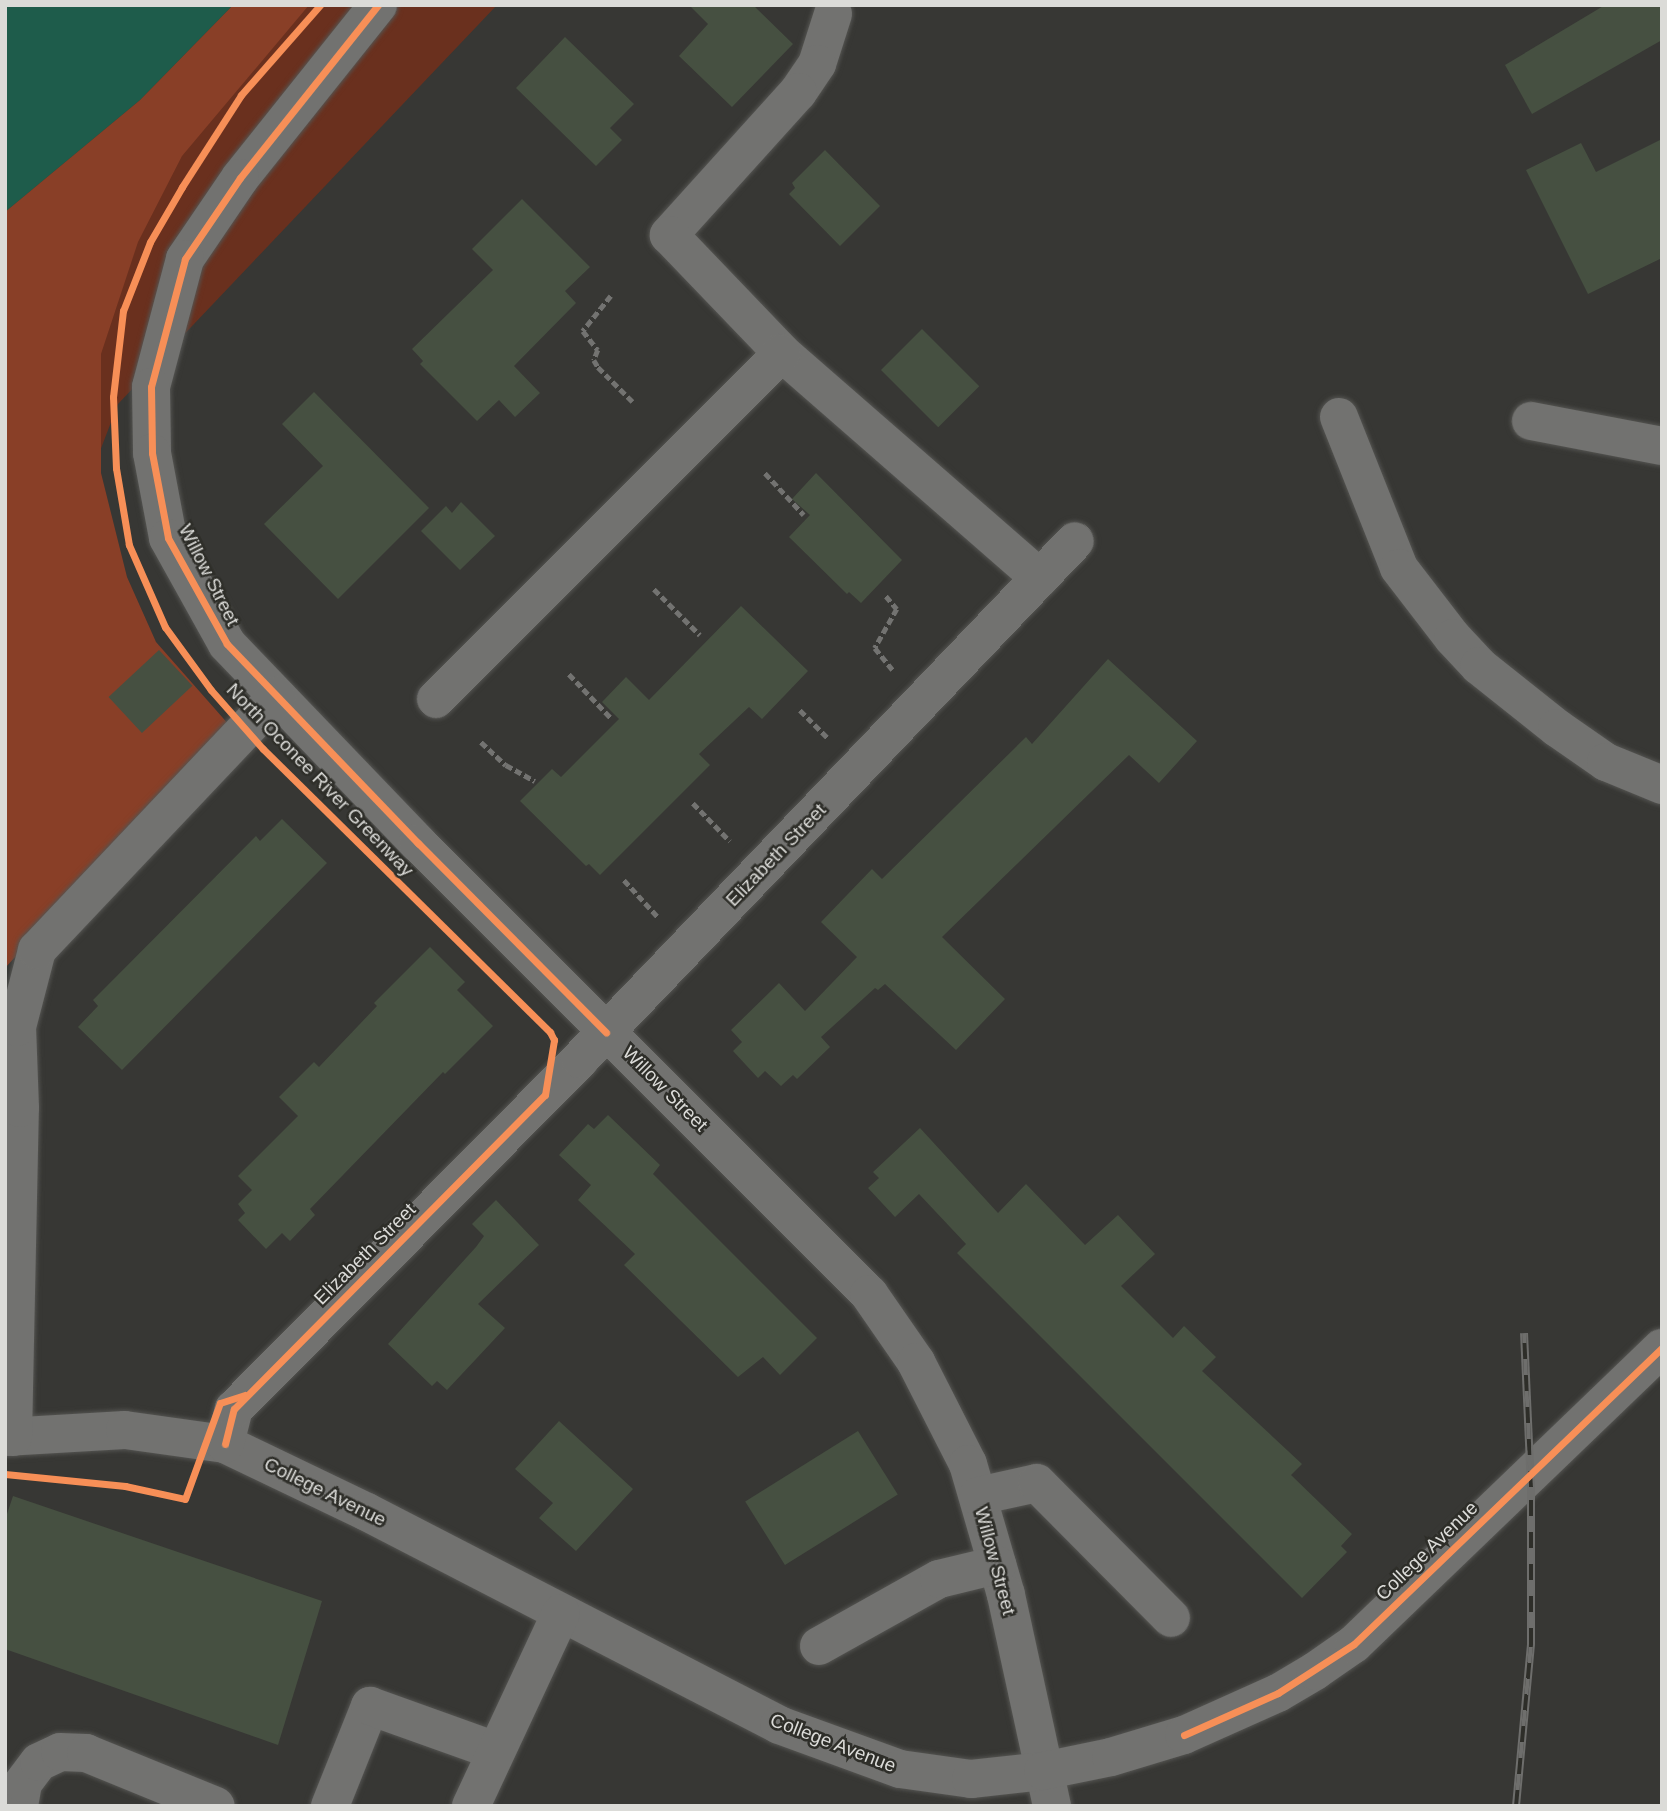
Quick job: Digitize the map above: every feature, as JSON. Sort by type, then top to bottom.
[{"type":"street","name":"Willow Street","points":[[378,5],[240,178],[186,259],[151,387],[152,453],[168,538],[227,644],[606,1031],[869,1294],[916,1362],[968,1464],[997,1565],[1047,1788]]},
{"type":"street","points":[[832,14],[817,64],[798,92],[669,235],[782,354],[1040,578]]},
{"type":"street","points":[[436,699],[782,354]]},
{"type":"street","points":[[1339,417],[1399,568],[1453,638],[1479,666],[1557,728],[1606,762],[1662,785]]},
{"type":"street","points":[[1531,421],[1662,446]]},
{"type":"street","name":"Elizabeth Street","points":[[225,1444],[234,1409],[606,1031],[1075,541]]},
{"type":"street","points":[[9,1437],[20,1108],[17,1027],[37,950],[277,696]]},
{"type":"street","name":"College Avenue","points":[[9,1437],[125,1430],[225,1444],[368,1512],[779,1725],[900,1769],[1047,1788],[1111,1757],[1184,1735],[1278,1693],[1354,1644],[1662,1348]]},
{"type":"street","points":[[978,1496],[1037,1483],[1171,1618]]},
{"type":"street","points":[[819,1646],[939,1579],[997,1565]]},
{"type":"street","points":[[471,1806],[561,1613]]},
{"type":"street","points":[[330,1806],[370,1706],[496,1751]]},
{"type":"street","points":[[19,1806],[23,1783],[39,1762],[60,1752],[86,1753],[216,1806]]},
{"type":"path","points":[[611,296],[583,331],[598,351],[594,360],[598,367],[633,402]]},
{"type":"path","points":[[765,473],[804,515]]},
{"type":"path","points":[[654,589],[700,635]]},
{"type":"path","points":[[886,596],[897,609],[875,648],[878,655],[924,699]]},
{"type":"path","points":[[569,674],[612,719]]},
{"type":"path","points":[[481,742],[506,765],[534,781]]},
{"type":"path","points":[[693,803],[760,872]]},
{"type":"shaded area","points":[[5,5],[497,5],[118,404],[5,700]]},
{"type":"shaded area","points":[[5,5],[233,5],[140,100],[5,212]]},
{"type":"shaded area","points":[[233,5],[309,5],[182,156],[138,242],[101,354],[101,473],[127,577],[156,642],[230,726],[5,968],[5,212],[140,100]]},
{"type":"building","points":[[689,5],[753,5],[793,44],[732,107],[679,56],[708,24]]},
{"type":"building","points":[[1605,5],[1662,5],[1662,40],[1532,114],[1505,65]]},
{"type":"building","points":[[565,37],[634,104],[610,128],[622,140],[596,166],[516,88]]},
{"type":"building","points":[[1662,139],[1662,258],[1588,294],[1526,170],[1581,143],[1596,172]]},
{"type":"building","points":[[825,150],[880,206],[840,246],[789,194],[795,188],[792,183]]},
{"type":"building","points":[[522,199],[590,267],[565,291],[576,303],[514,366],[540,393],[515,417],[499,400],[477,421],[420,364],[423,361],[412,349],[493,270],[472,249]]},
{"type":"building","points":[[922,329],[979,386],[938,427],[881,370]]},
{"type":"building","points":[[314,392],[429,508],[338,599],[264,524],[323,466],[282,424]]},
{"type":"building","points":[[816,473],[902,560],[861,603],[849,592],[847,594],[789,537],[810,515],[792,499]]},
{"type":"building","points":[[461,502],[495,536],[460,570],[421,531],[446,506],[452,513]]},
{"type":"building","points":[[741,606],[808,671],[762,719],[749,707],[699,754],[710,765],[600,875],[589,864],[586,866],[520,801],[552,769],[561,777],[619,719],[602,702],[626,677],[649,700]]},
{"type":"building","points":[[159,650],[192,686],[142,733],[109,697]]},
{"type":"building","points":[[1108,659],[1197,741],[1159,783],[1129,755],[942,937],[1005,999],[956,1050],[885,984],[878,990],[875,988],[821,1037],[830,1047],[797,1079],[793,1075],[781,1086],[765,1071],[758,1078],[733,1051],[742,1042],[731,1030],[779,983],[805,1011],[857,957],[821,922],[872,869],[882,879],[1026,737],[1032,744]]},
{"type":"building","points":[[282,819],[327,863],[122,1070],[78,1027],[98,1006],[93,1000],[256,836],[260,841]]},
{"type":"building","points":[[430,947],[465,982],[457,990],[493,1026],[445,1074],[443,1072],[310,1209],[315,1215],[290,1241],[282,1233],[266,1249],[238,1220],[245,1213],[238,1204],[252,1190],[238,1176],[298,1116],[279,1097],[314,1062],[319,1067],[377,1006],[374,1003]]},
{"type":"building","points":[[608,1115],[660,1165],[653,1174],[817,1338],[780,1375],[763,1357],[738,1377],[624,1265],[635,1254],[578,1200],[591,1185],[559,1155],[588,1124],[594,1129]]},
{"type":"building","points":[[920,1128],[998,1213],[1026,1184],[1085,1245],[1118,1215],[1155,1254],[1121,1286],[1173,1338],[1184,1326],[1216,1357],[1202,1371],[1302,1464],[1291,1475],[1352,1534],[1341,1546],[1347,1552],[1302,1598],[957,1253],[966,1244],[919,1194],[895,1217],[868,1188],[879,1178],[873,1172]]},
{"type":"building","points":[[496,1200],[539,1245],[478,1304],[505,1328],[447,1390],[437,1381],[432,1386],[388,1344],[476,1247],[484,1236],[472,1224]]},
{"type":"building","points":[[559,1421],[633,1489],[576,1551],[539,1518],[553,1503],[515,1469]]},
{"type":"building","points":[[858,1431],[898,1495],[785,1565],[745,1501]]},
{"type":"building","points":[[13,1496],[322,1601],[278,1745],[5,1649],[5,1520]]},
{"type":"railway","points":[[1516,1806],[1531,1644],[1531,1487],[1524,1333]]},
{"type":"cycle path","name":"North Oconee River Greenway","points":[[225,1444],[234,1409],[545,1095],[554,1040],[550,1032],[263,749],[211,690],[165,627],[129,545],[116,468],[113,397],[123,311],[150,242],[241,95],[320,5]]},
{"type":"cycle path","points":[[378,5],[240,178],[185,259],[151,387],[152,453],[168,538],[227,644],[418,843],[606,1032]]},
{"type":"cycle path","points":[[1184,1735],[1278,1693],[1354,1644],[1662,1348]]},
{"type":"cycle path","points":[[5,1474],[125,1486],[185,1499],[220,1403],[245,1395]]}]
